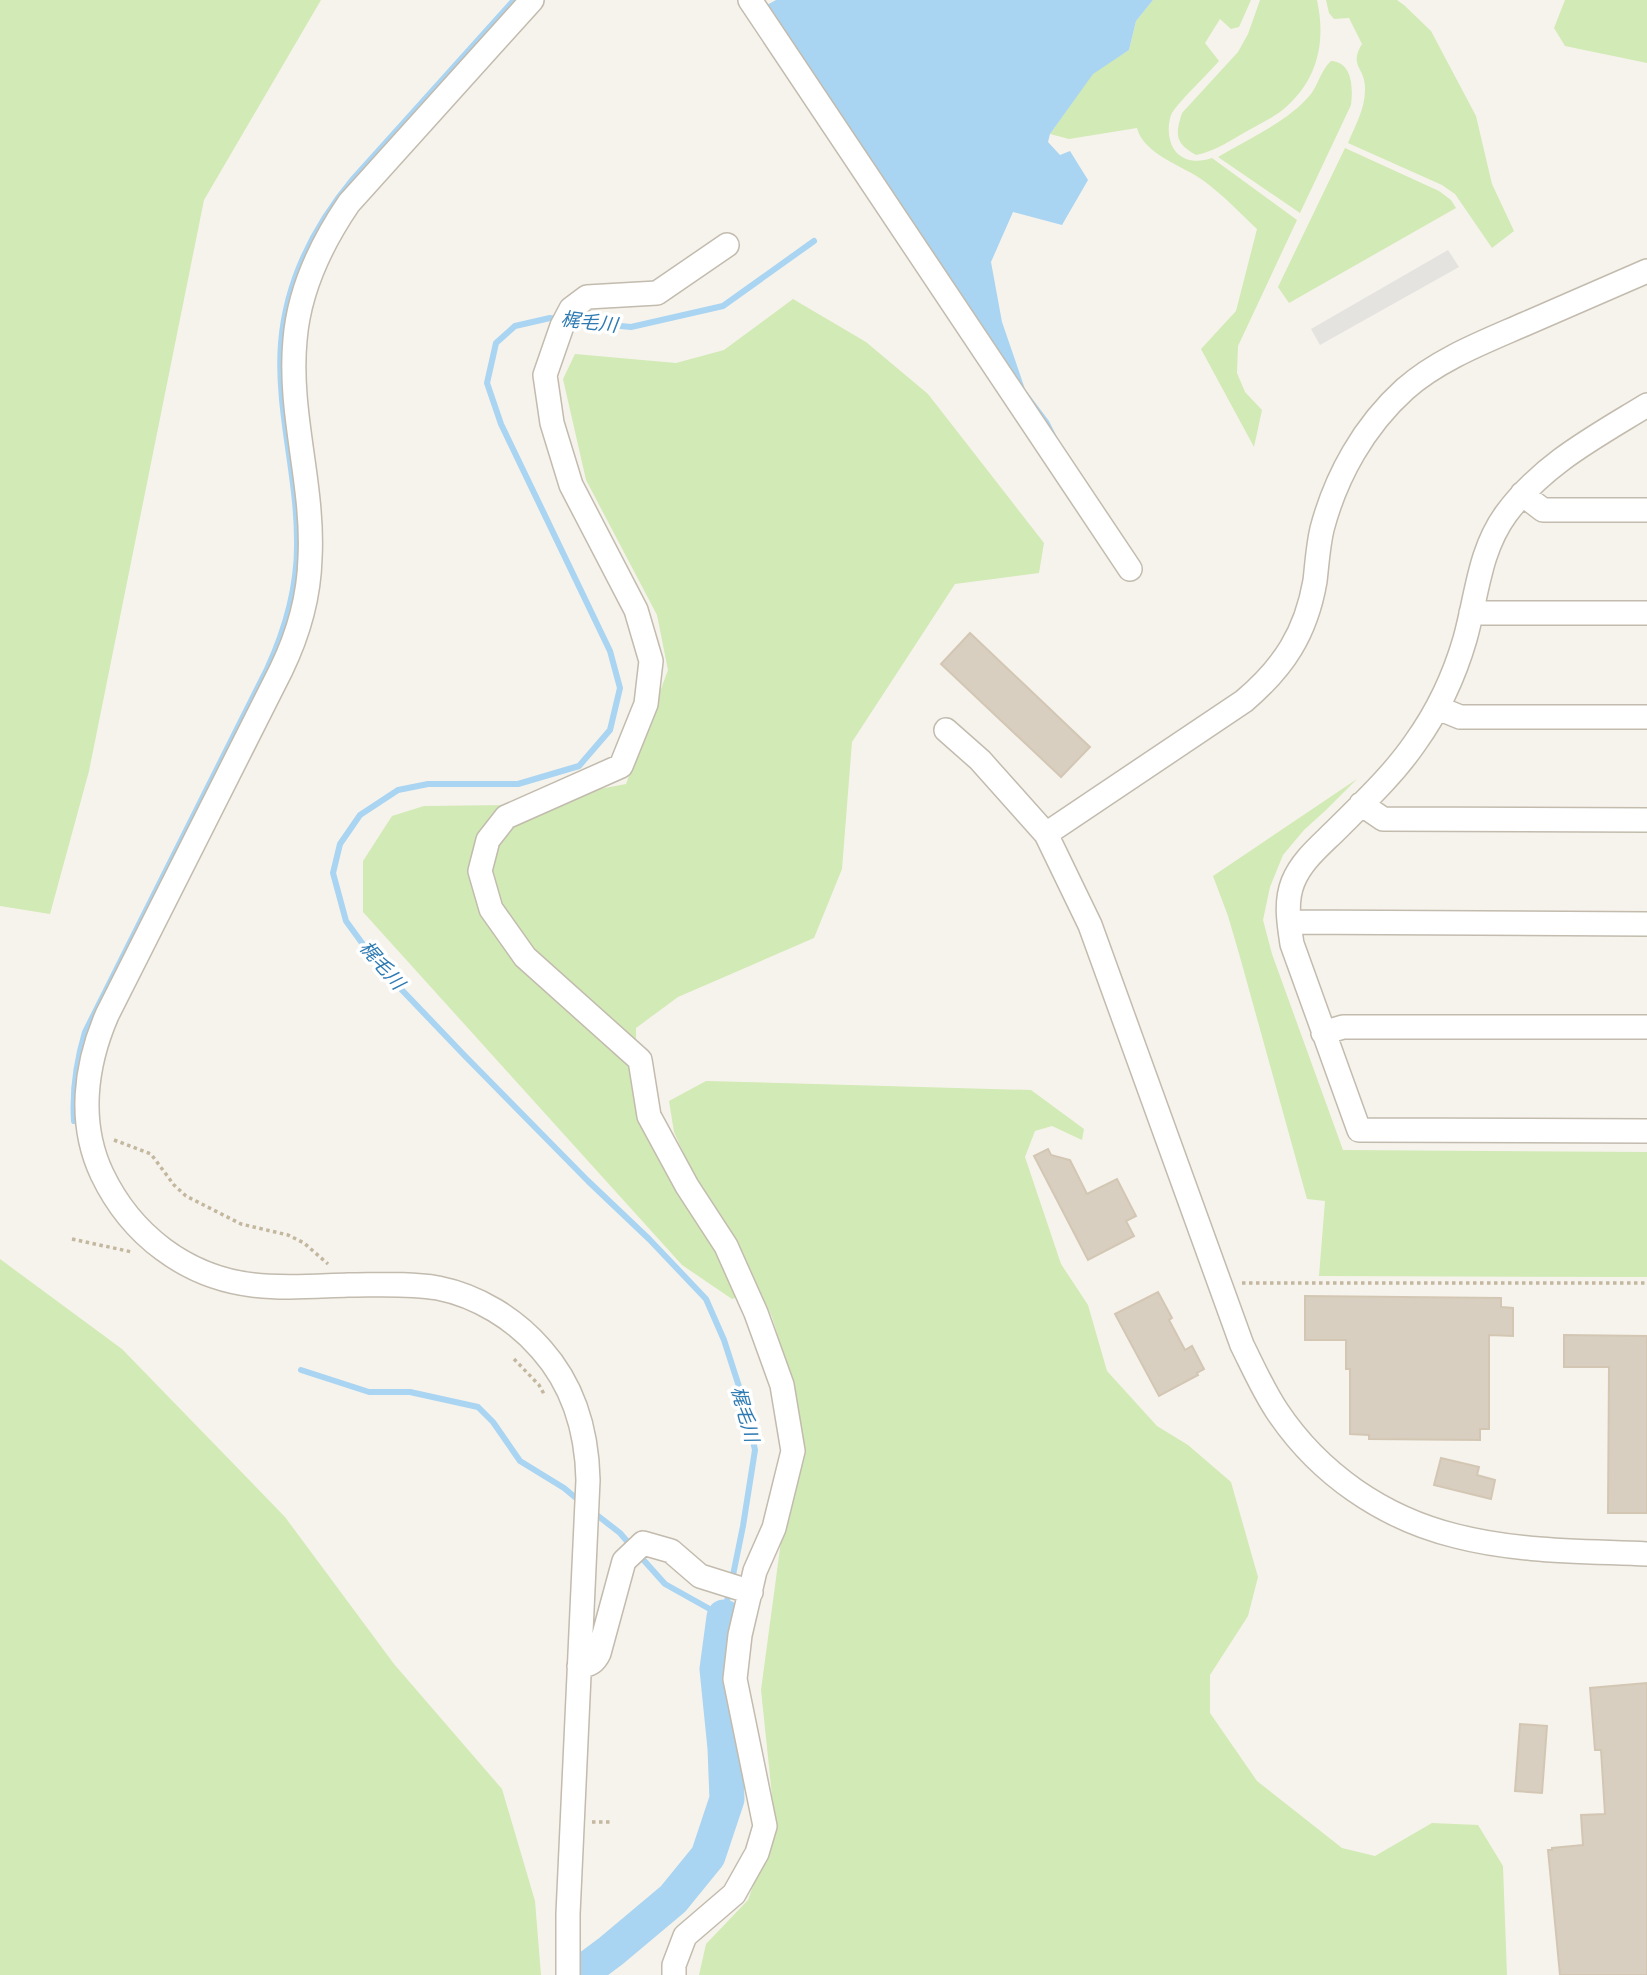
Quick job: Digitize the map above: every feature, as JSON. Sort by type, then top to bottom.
[{"type":"street","points":[[532,0],[349,204],[327,239],[309,277],[298,317],[294,358],[295,400],[310,534],[309,581],[302,615],[281,670],[97,1036],[91,1058],[86,1102],[90,1132],[109,1189],[136,1226],[161,1248],[190,1266],[232,1282],[277,1286],[396,1284],[440,1289],[481,1303],[518,1326],[549,1357],[571,1395],[584,1437],[588,1480],[568,1975]]},
{"type":"street","points":[[750,0],[1130,569]]},
{"type":"street","points":[[727,245],[657,293],[587,297],[566,318],[545,374],[552,423],[571,485],[636,610],[651,662],[646,704],[621,766],[506,817],[488,839],[480,871],[491,909],[525,957],[640,1060],[649,1116],[687,1186],[726,1246],[765,1337],[782,1385],[793,1451],[774,1528],[755,1571],[737,1587]]},
{"type":"street","points":[[1046,834],[1244,701],[1271,677],[1283,662],[1303,625],[1311,603],[1322,530],[1347,461],[1405,389],[1442,362],[1478,344],[1647,271]]},
{"type":"street","points":[[1647,405],[1552,466],[1522,494],[1504,517],[1490,542],[1480,570],[1455,668],[1438,708],[1414,746],[1390,776],[1304,863],[1293,883],[1289,903],[1292,944],[1359,1130],[1647,1131]]},
{"type":"street","points":[[1522,494],[1543,510],[1647,510]]},
{"type":"street","points":[[1471,613],[1647,613]]},
{"type":"street","points":[[1438,708],[1460,717],[1647,717]]},
{"type":"street","points":[[946,730],[980,760],[1046,834],[1090,925],[1242,1345],[1276,1409],[1301,1443],[1332,1473],[1392,1514],[1457,1537],[1493,1544],[1647,1554]]},
{"type":"street","points":[[1361,804],[1383,819],[1647,820]]},
{"type":"street","points":[[1289,922],[1647,923]]},
{"type":"street","points":[[1323,1033],[1343,1027],[1647,1027]]},
{"type":"street","points":[[579,1666],[590,1664],[600,1653],[622,1566],[637,1549],[671,1550],[695,1573],[737,1587]]},
{"type":"street","points":[[674,1975],[674,1965],[685,1936],[734,1894],[757,1853],[765,1826],[735,1679],[740,1635],[737,1587]]},
{"type":"path","points":[[90,1132],[150,1154],[186,1196],[241,1224],[288,1235],[304,1243],[349,1285]]},
{"type":"path","points":[[72,1239],[136,1253],[161,1248]]},
{"type":"path","points":[[1240,1283],[1647,1283]]},
{"type":"green space","points":[[0,0],[321,0],[204,200],[89,771],[50,914],[0,906]]},
{"type":"green space","points":[[1153,0],[1251,0],[1239,27],[1231,29],[1220,19],[1205,43],[1219,61],[1174,110],[1169,129],[1171,144],[1180,156],[1193,161],[1212,158],[1297,220],[1238,346],[1237,373],[1245,392],[1262,410],[1254,447],[1201,349],[1236,311],[1257,229],[1204,181],[1156,153],[1141,137],[1137,128],[1069,139],[1050,134],[1093,73],[1129,50],[1136,21]]},
{"type":"green space","points":[[1260,0],[1317,0],[1320,44],[1312,72],[1297,96],[1277,114],[1223,145],[1196,155],[1178,138],[1182,113],[1238,52],[1248,34]]},
{"type":"green space","points":[[1326,0],[1397,0],[1431,31],[1476,116],[1492,184],[1514,231],[1492,248],[1455,194],[1442,185],[1348,143],[1365,97],[1365,82],[1357,63],[1362,44],[1349,18],[1334,19],[1329,13]]},
{"type":"green space","points":[[1565,0],[1647,0],[1647,63],[1565,46],[1554,28]]},
{"type":"green space","points":[[1331,61],[1344,66],[1348,71],[1352,92],[1351,105],[1300,213],[1218,157],[1268,129],[1302,104]]},
{"type":"green space","points":[[1345,148],[1439,191],[1451,200],[1456,208],[1289,303],[1278,287]]},
{"type":"green space","points":[[793,299],[866,342],[928,394],[1044,543],[1039,573],[955,584],[852,742],[842,869],[814,938],[678,997],[636,1028],[639,1092],[648,1137],[662,1166],[741,1296],[732,1299],[682,1265],[363,912],[363,861],[392,816],[424,806],[515,805],[626,784],[668,670],[657,615],[586,480],[563,379],[575,354],[676,363],[724,350]]},
{"type":"green space","points":[[1357,779],[1304,830],[1283,855],[1270,887],[1263,920],[1272,954],[1343,1150],[1647,1152],[1647,1277],[1319,1276],[1325,1201],[1307,1199],[1240,957],[1213,876]]},
{"type":"green space","points":[[706,1081],[1031,1090],[1084,1129],[1082,1140],[1052,1126],[1035,1131],[1025,1157],[1061,1264],[1088,1305],[1107,1371],[1157,1426],[1188,1445],[1231,1482],[1258,1577],[1248,1616],[1210,1675],[1210,1713],[1257,1781],[1342,1848],[1375,1856],[1432,1823],[1478,1825],[1503,1866],[1507,1975],[699,1975],[706,1944],[748,1900],[775,1824],[761,1690],[781,1541],[798,1464],[793,1384],[772,1317],[738,1242],[697,1183],[674,1132],[669,1101]]},
{"type":"green space","points":[[0,1259],[122,1349],[285,1517],[394,1664],[502,1789],[535,1901],[541,1975],[0,1975]]},
{"type":"shaded area","points":[[1448,250],[1459,267],[1320,345],[1311,329]]},
{"type":"water","points":[[776,0],[1153,0],[1136,21],[1129,50],[1093,74],[1050,134],[1048,142],[1060,155],[1070,151],[1088,180],[1062,225],[1013,212],[991,262],[1002,322],[1025,389],[1049,421],[1059,441],[1059,448],[765,6]]},
{"type":"building","points":[[970,633],[1090,747],[1061,777],[941,664]]},
{"type":"building","points":[[1048,1149],[1051,1155],[1070,1160],[1087,1194],[1117,1179],[1136,1216],[1126,1221],[1134,1236],[1088,1260],[1034,1156]]},
{"type":"building","points":[[1158,1292],[1185,1350],[1192,1346],[1204,1369],[1159,1396],[1115,1314]]},
{"type":"building","points":[[1305,1296],[1501,1298],[1501,1307],[1513,1308],[1513,1336],[1489,1335],[1489,1429],[1480,1429],[1480,1440],[1369,1439],[1369,1435],[1350,1434],[1350,1369],[1346,1369],[1346,1340],[1305,1340]]},
{"type":"building","points":[[1564,1335],[1647,1336],[1647,1513],[1608,1513],[1609,1367],[1564,1367]]},
{"type":"building","points":[[1441,1458],[1479,1467],[1477,1475],[1495,1480],[1491,1499],[1434,1485]]},
{"type":"building","points":[[1647,1683],[1647,1975],[1560,1975],[1548,1850],[1583,1845],[1581,1815],[1605,1814],[1601,1750],[1595,1750],[1590,1688]]},
{"type":"building","points":[[1520,1724],[1547,1726],[1542,1793],[1515,1791]]},
{"type":"waterway","points":[[74,1121],[75,1076],[85,1032],[267,669],[290,606],[297,557],[296,515],[280,368],[284,320],[304,255],[326,216],[353,179],[514,0]]},
{"type":"waterway","name":"梶毛川","points":[[570,321],[631,327],[723,306],[814,241]]},
{"type":"waterway","name":"梶毛川","points":[[559,319],[550,318],[515,326],[496,343],[487,383],[501,424],[610,651],[620,688],[610,730],[579,766],[518,784],[428,784],[398,790],[360,815],[340,844],[333,873],[346,921],[378,965],[706,1299],[724,1340],[745,1405],[755,1450],[732,1580]]},
{"type":"waterway","points":[[301,1370],[369,1392],[410,1392],[478,1407],[493,1422],[520,1461],[564,1488],[582,1503]]},
{"type":"waterway","points":[[593,1512],[620,1533],[632,1547]]},
{"type":"waterway","points":[[639,1555],[665,1584],[724,1617],[729,1591]]},
{"type":"waterway","name":"梶毛川","points":[[579,1975],[673,1899],[708,1856],[727,1799],[717,1669],[724,1617]]}]
